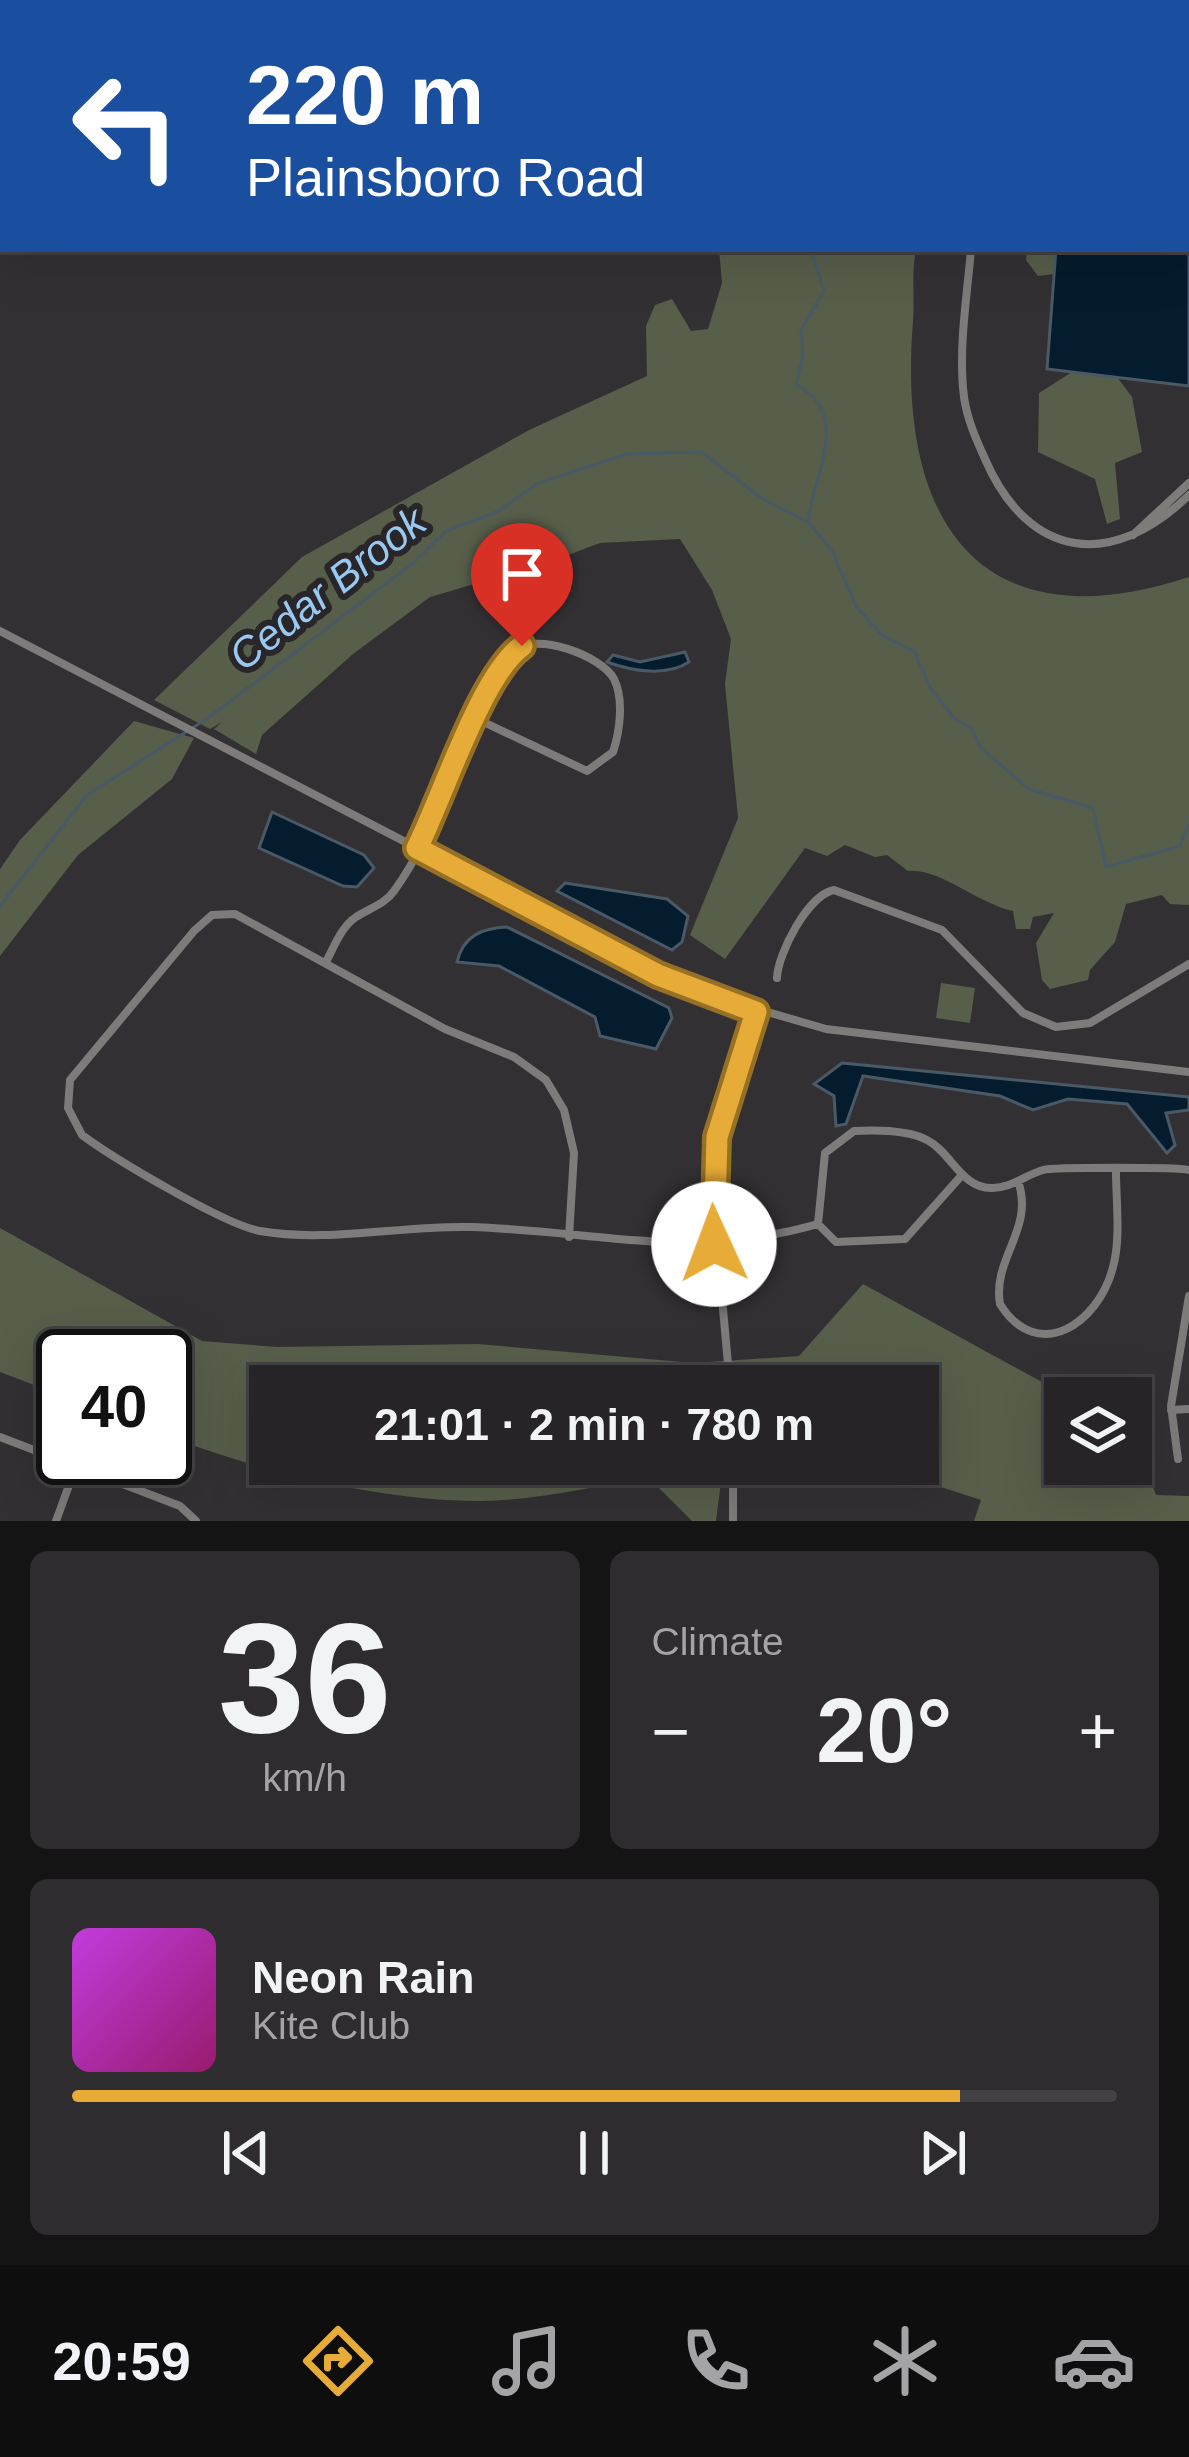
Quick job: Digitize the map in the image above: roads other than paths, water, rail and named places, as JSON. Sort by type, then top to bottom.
[{"type":"street","points":[[970,252],[964,401],[998,488],[1026,522],[1063,541],[1094,544],[1131,538],[1188,489]]},
{"type":"street","points":[[0,631],[658,975],[756,1012],[857,1034],[1189,1072]]},
{"type":"street","points":[[326,962],[346,926],[394,892],[475,718],[514,651],[531,644],[594,661],[606,667],[616,685],[616,743],[607,761],[587,771],[475,718]]},
{"type":"street","points":[[777,979],[782,955],[822,893],[840,890],[953,937],[1023,1013],[1056,1027],[1090,1023],[1189,964]]},
{"type":"street","points":[[569,1237],[574,1153],[564,1110],[546,1080],[514,1057],[445,1029],[236,914],[212,915],[75,1070],[67,1100],[75,1126],[91,1141],[257,1231],[472,1227],[569,1237],[714,1244],[762,1240],[818,1224]]},
{"type":"street","points":[[728,1365],[714,1244],[717,1137],[756,1012]]},
{"type":"street","points":[[818,1224],[825,1153],[854,1131],[920,1137],[962,1174],[992,1189],[1053,1168],[1116,1172],[1154,1165],[1189,1170]]},
{"type":"street","points":[[1017,1181],[1025,1212],[999,1275],[1000,1304],[1020,1328],[1048,1336],[1079,1328],[1112,1271],[1116,1172]]},
{"type":"street","points":[[818,1224],[836,1242],[904,1239],[962,1174]]},
{"type":"street","points":[[1178,1459],[1171,1410],[1189,1296]]},
{"type":"street","points":[[1171,1410],[1189,1409]]},
{"type":"street","points":[[0,1438],[36,1451]]},
{"type":"street","points":[[56,1521],[69,1485]]},
{"type":"street","points":[[125,1485],[180,1506],[196,1521]]},
{"type":"street","points":[[733,1485],[733,1521]]},
{"type":"water","points":[[1056,252],[1189,252],[1189,386],[1047,369]]},
{"type":"water","points":[[685,652],[689,662],[660,671],[607,662],[613,655],[640,662]]},
{"type":"water","points":[[272,812],[364,855],[374,868],[357,887],[343,886],[259,848]]},
{"type":"water","points":[[565,883],[667,899],[688,916],[682,942],[672,950],[557,891]]},
{"type":"water","points":[[507,927],[669,1008],[672,1018],[656,1049],[600,1036],[595,1017],[499,966],[457,962],[475,935]]},
{"type":"water","points":[[842,1063],[1189,1097],[1189,1110],[1166,1113],[1175,1145],[1167,1153],[1127,1104],[1068,1099],[1033,1110],[1000,1096],[863,1076],[846,1124],[836,1126],[834,1096],[814,1084]]},
{"type":"waterway","points":[[812,252],[824,291],[801,330],[803,355],[796,384],[813,397],[823,412],[826,429],[808,522],[832,551],[857,608],[883,636],[914,651],[931,689],[955,719],[971,728],[981,748],[1029,789],[1093,808],[1106,867],[1180,846],[1189,823]]},
{"type":"waterway","name":"Cedar Brook","points":[[0,906],[87,795],[208,718],[412,564],[446,531],[499,511],[538,483],[628,454],[702,452],[761,498],[808,522]]}]
